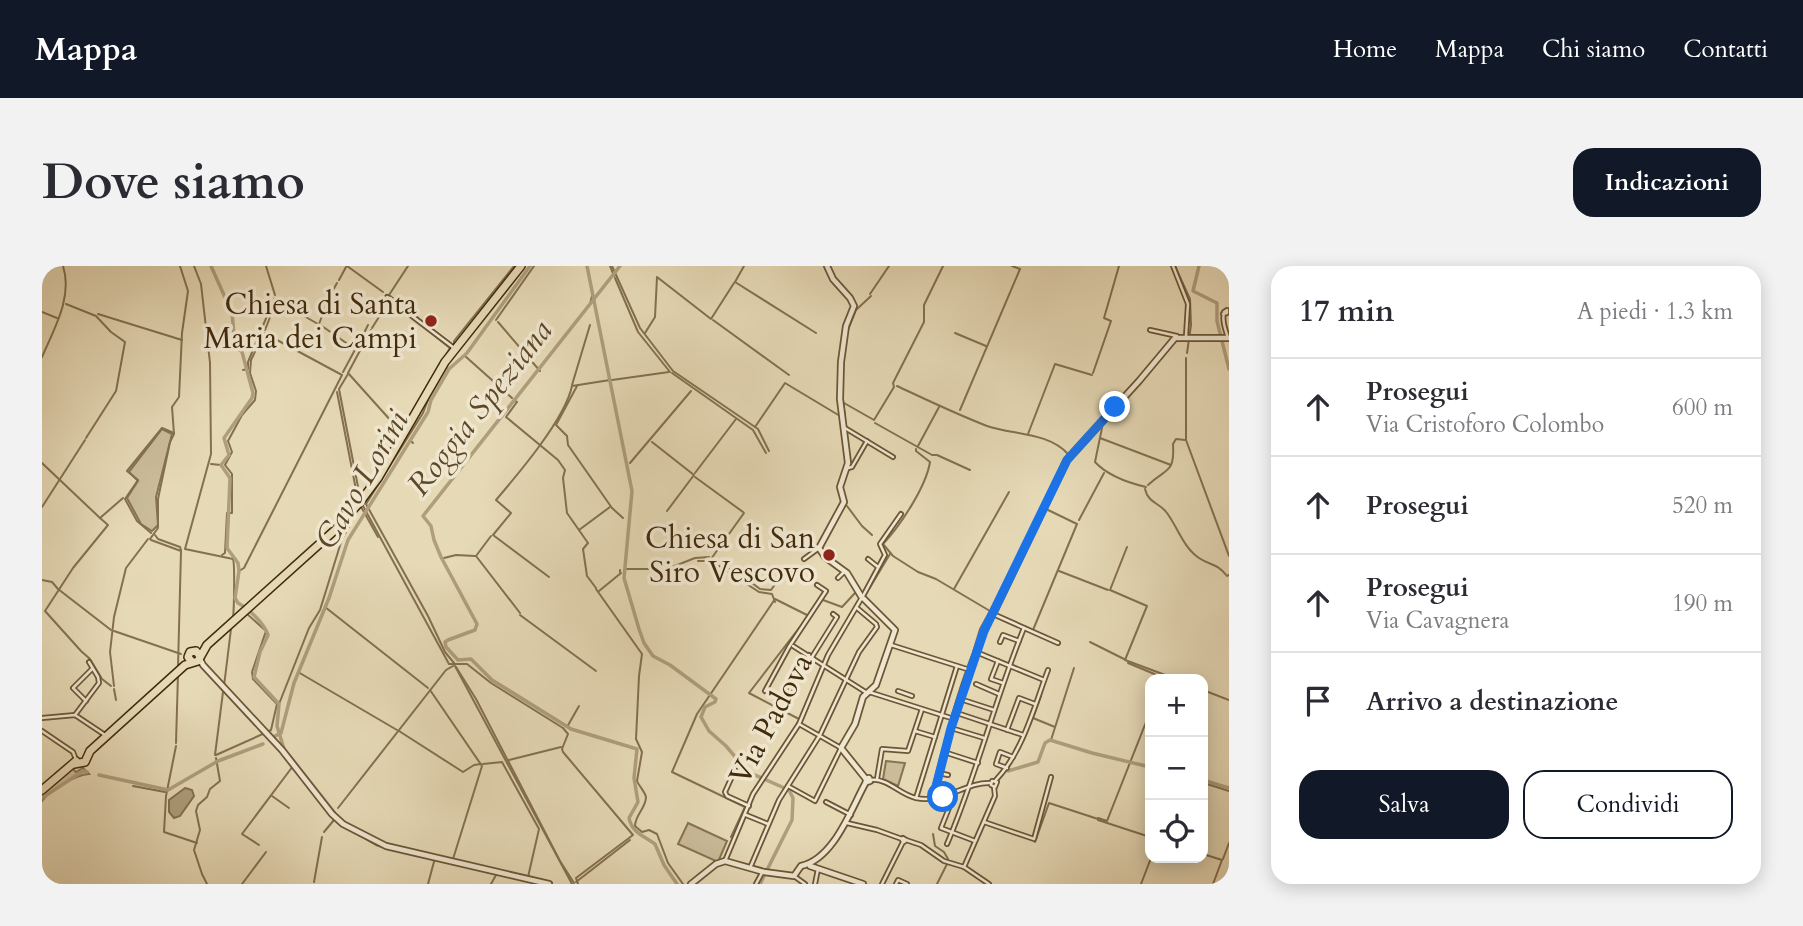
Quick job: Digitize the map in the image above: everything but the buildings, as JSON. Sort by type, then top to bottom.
[{"type":"main road","points":[[42,790],[195,660],[207,645],[335,530],[378,478],[455,349],[521,266]]},
{"type":"street","points":[[804,559],[818,548],[843,506],[840,487],[848,468],[840,399],[841,362],[846,326],[854,306],[852,300],[833,279],[827,266]]},
{"type":"street","points":[[1172,266],[1188,304],[1188,337]]},
{"type":"street","points":[[387,298],[455,349]]},
{"type":"street","points":[[1150,330],[1178,337],[1226,338],[1223,314]]},
{"type":"street","points":[[933,798],[951,728],[976,652],[1071,455],[1178,337]]},
{"type":"street","points":[[844,427],[893,457]]},
{"type":"street","points":[[848,468],[852,467],[867,441]]},
{"type":"street","name":"Via Padova","points":[[725,861],[763,777],[799,723],[824,664],[885,555],[880,544],[901,514]]},
{"type":"street","points":[[787,788],[816,800],[853,729],[863,698],[876,685],[895,630],[862,597],[845,571],[825,557],[818,548]]},
{"type":"street","points":[[868,559],[878,567]]},
{"type":"street","points":[[838,578],[845,571]]},
{"type":"street","points":[[765,691],[826,591],[817,585]]},
{"type":"street","points":[[750,868],[768,824],[820,735],[859,652],[877,625],[856,608]]},
{"type":"street","points":[[784,701],[837,617],[833,614]]},
{"type":"street","points":[[993,614],[1058,643]]},
{"type":"street","points":[[947,844],[970,788],[984,738],[1024,628]]},
{"type":"street","points":[[1000,642],[1003,635],[1019,641]]},
{"type":"street","points":[[891,645],[970,670]]},
{"type":"street","points":[[792,646],[869,691],[954,719]]},
{"type":"street","points":[[976,652],[1044,680]]},
{"type":"street","points":[[195,660],[282,750],[334,816],[375,842],[549,884]]},
{"type":"street","points":[[998,661],[991,679],[1003,683]]},
{"type":"street","points":[[75,715],[99,683],[89,662]]},
{"type":"street","points":[[916,798],[957,666]]},
{"type":"street","points":[[86,701],[73,687],[93,668]]},
{"type":"street","points":[[867,780],[877,780],[916,798],[933,798],[995,781],[1013,757],[1048,670]]},
{"type":"street","points":[[975,684],[999,694]]},
{"type":"street","points":[[876,685],[879,695]]},
{"type":"street","points":[[898,691],[912,696]]},
{"type":"street","points":[[1007,730],[1021,692]]},
{"type":"street","points":[[1019,698],[1035,704]]},
{"type":"street","points":[[960,699],[994,710]]},
{"type":"street","points":[[877,780],[882,749],[908,751],[922,709]]},
{"type":"street","points":[[956,713],[1023,735]]},
{"type":"street","points":[[42,718],[75,715],[105,735]]},
{"type":"street","points":[[799,723],[841,748],[867,780]]},
{"type":"street","points":[[951,728],[984,738]]},
{"type":"street","points":[[42,731],[80,756]]},
{"type":"street","points":[[915,731],[935,737]]},
{"type":"street","points":[[944,752],[978,763]]},
{"type":"street","points":[[1007,768],[996,764],[1000,752],[1013,757]]},
{"type":"street","points":[[735,770],[725,792],[727,796],[749,806]]},
{"type":"street","points":[[939,773],[948,775]]},
{"type":"street","points":[[984,822],[1034,839],[1051,777]]},
{"type":"street","points":[[794,876],[801,866],[809,865],[820,857],[847,823],[867,780]]},
{"type":"street","points":[[964,867],[995,796],[995,781]]},
{"type":"street","points":[[990,783],[995,787]]},
{"type":"street","points":[[955,793],[941,828],[975,842]]},
{"type":"street","points":[[826,802],[851,815]]},
{"type":"street","points":[[745,815],[768,824]]},
{"type":"street","points":[[847,823],[921,845],[944,860],[964,867],[988,884]]},
{"type":"street","points":[[882,884],[903,840]]},
{"type":"street","points":[[816,884],[820,857]]},
{"type":"street","points":[[691,884],[716,864],[725,861],[765,872],[794,876],[805,884]]},
{"type":"street","points":[[809,865],[863,884]]},
{"type":"street","points":[[756,884],[765,872]]},
{"type":"street","points":[[896,884],[898,880],[907,884]]},
{"type":"shaded area","points":[[162,429],[172,434],[156,497],[158,525],[152,531],[141,524],[127,498],[138,481],[129,472]]},
{"type":"shaded area","points":[[886,761],[905,763],[898,786],[883,779]]},
{"type":"shaded area","points":[[72,768],[76,772],[83,768],[89,774],[63,784],[42,801],[42,794]]},
{"type":"shaded area","points":[[185,788],[192,790],[194,796],[180,816],[174,818],[169,812],[169,800]]},
{"type":"shaded area","points":[[688,823],[727,841],[718,862],[678,844]]},
{"type":"waterway","points":[[42,357],[64,301],[66,289],[63,266]]},
{"type":"waterway","points":[[150,539],[158,528],[158,499],[174,434],[172,407],[179,397],[182,333],[188,291],[180,266]]},
{"type":"waterway","points":[[194,266],[201,284],[210,363],[211,454],[185,549],[233,559],[233,618]]},
{"type":"waterway","points":[[211,266],[232,313],[235,346],[242,352],[253,393],[224,438],[229,455],[221,465],[230,478],[227,548],[238,563],[235,598],[260,621],[268,635],[260,652],[254,677],[279,704],[277,726],[284,749],[334,812]]},
{"type":"waterway","points":[[266,266],[275,295]]},
{"type":"waterway","points":[[347,266],[383,292]]},
{"type":"waterway","points":[[408,266],[389,295],[424,323],[431,315],[437,320],[431,328]]},
{"type":"waterway","points":[[454,345],[454,341],[514,266]]},
{"type":"waterway","name":"Cavo Lorini","points":[[273,737],[281,733],[294,683],[329,598],[348,540],[428,412],[431,400],[449,369],[467,353],[530,266]]},
{"type":"waterway","name":"Cavo Lorini","points":[[496,320],[534,266]]},
{"type":"waterway","points":[[587,266],[632,491],[624,578],[644,643],[653,656],[670,665],[716,699],[705,707],[701,717],[709,731],[748,772],[789,790],[793,798],[792,820],[760,884]]},
{"type":"waterway","name":"Roggia Speziana","points":[[610,266],[614,276]]},
{"type":"waterway","points":[[612,266],[640,328],[673,371],[758,429],[769,451]]},
{"type":"waterway","name":"Roggia Speziana","points":[[620,266],[423,516],[431,526],[441,557],[477,624],[475,630],[445,642],[446,647],[458,660],[471,659],[492,680],[571,729],[637,749],[634,778],[638,802],[629,818],[636,831],[655,844],[664,865],[677,884]]},
{"type":"waterway","points":[[744,266],[735,282],[816,333]]},
{"type":"waterway","points":[[870,294],[889,266]]},
{"type":"waterway","points":[[844,403],[874,420],[894,387],[893,383],[924,322],[924,305],[943,266]]},
{"type":"waterway","points":[[960,410],[1020,269],[1012,266]]},
{"type":"waterway","points":[[1093,373],[1111,321],[1104,318],[1119,266]]},
{"type":"waterway","points":[[1175,266],[1190,299],[1191,325],[1187,353]]},
{"type":"waterway","points":[[1199,266],[1193,291],[1217,303],[1217,321],[1229,369]]},
{"type":"waterway","points":[[339,280],[346,267]]},
{"type":"waterway","points":[[645,333],[655,317],[657,277],[711,319],[734,283]]},
{"type":"waterway","points":[[615,278],[638,332],[670,372]]},
{"type":"waterway","points":[[831,280],[841,292]]},
{"type":"waterway","points":[[332,292],[337,283]]},
{"type":"waterway","name":"Roggia Speziana","points":[[590,304],[592,296]]},
{"type":"waterway","points":[[848,330],[856,310],[871,296]]},
{"type":"waterway","points":[[329,298],[319,324],[352,347],[359,345]]},
{"type":"waterway","points":[[243,370],[248,369],[248,362],[274,299]]},
{"type":"waterway","points":[[276,300],[318,324]]},
{"type":"waterway","points":[[372,328],[389,301],[400,309]]},
{"type":"waterway","points":[[265,330],[276,302]]},
{"type":"waterway","points":[[66,304],[96,316],[125,342],[116,391],[86,438]]},
{"type":"waterway","points":[[42,312],[57,318]]},
{"type":"waterway","points":[[98,314],[182,340]]},
{"type":"waterway","points":[[408,314],[450,348],[445,357]]},
{"type":"waterway","points":[[713,320],[789,375]]},
{"type":"waterway","points":[[498,322],[540,371]]},
{"type":"waterway","points":[[359,343],[368,325]]},
{"type":"waterway","points":[[572,385],[590,325]]},
{"type":"waterway","points":[[371,330],[348,373],[401,432]]},
{"type":"waterway","points":[[222,555],[225,553],[227,513],[232,513],[232,474],[225,465],[232,452],[228,441],[242,415],[255,400],[256,391],[250,373],[251,360],[264,333],[342,375],[244,568],[239,571]]},
{"type":"waterway","points":[[955,333],[986,346]]},
{"type":"waterway","points":[[343,372],[357,346]]},
{"type":"waterway","points":[[465,356],[512,398]]},
{"type":"waterway","points":[[842,386],[844,356]]},
{"type":"waterway","points":[[1186,358],[1186,440],[1229,556]]},
{"type":"waterway","points":[[1028,434],[1055,364],[1092,375]]},
{"type":"waterway","points":[[612,380],[669,372]]},
{"type":"waterway","points":[[672,373],[753,430],[766,453]]},
{"type":"waterway","points":[[348,374],[339,389],[360,497]]},
{"type":"waterway","points":[[404,426],[434,374]]},
{"type":"waterway","points":[[1112,414],[1146,376]]},
{"type":"waterway","points":[[549,577],[493,535],[511,513],[496,500],[551,429],[568,399],[572,386],[610,380]]},
{"type":"waterway","points":[[755,427],[785,383],[840,416]]},
{"type":"waterway","points":[[577,386],[556,425],[567,436],[568,445],[612,508],[623,518]]},
{"type":"waterway","points":[[897,386],[987,426],[1051,442],[1068,454],[1066,458]]},
{"type":"waterway","points":[[630,463],[691,391]]},
{"type":"waterway","points":[[842,391],[845,417]]},
{"type":"waterway","points":[[337,392],[358,500]]},
{"type":"waterway","points":[[430,395],[423,413],[366,504],[445,652],[454,663]]},
{"type":"waterway","points":[[515,401],[517,402],[506,417],[558,460],[565,470],[563,478],[567,513],[588,543],[583,549],[587,576],[596,588]]},
{"type":"waterway","points":[[918,446],[939,407]]},
{"type":"waterway","points":[[695,473],[736,419]]},
{"type":"waterway","points":[[875,423],[932,455],[970,470]]},
{"type":"waterway","points":[[1103,423],[1095,462],[1119,478],[1146,487]]},
{"type":"waterway","points":[[151,533],[137,521],[125,499],[138,480],[127,471],[162,428],[174,433]]},
{"type":"waterway","points":[[1100,438],[1171,465]]},
{"type":"waterway","points":[[1148,485],[1171,466],[1176,439],[1185,440]]},
{"type":"waterway","points":[[42,507],[85,440]]},
{"type":"waterway","points":[[652,442],[694,475],[667,511]]},
{"type":"waterway","points":[[916,449],[930,462],[928,472],[911,506],[883,544],[893,556],[918,572],[936,579],[990,611],[980,629],[973,652]]},
{"type":"waterway","points":[[42,463],[100,518],[123,498]]},
{"type":"waterway","points":[[1042,507],[1063,463]]},
{"type":"waterway","points":[[211,464],[221,465]]},
{"type":"waterway","points":[[368,486],[382,464]]},
{"type":"waterway","points":[[1079,520],[1104,473]]},
{"type":"waterway","points":[[695,477],[743,512]]},
{"type":"waterway","points":[[1145,489],[1151,500],[1167,513],[1193,554],[1229,575]]},
{"type":"waterway","points":[[954,589],[1009,492]]},
{"type":"waterway","name":"Roggia Speziana","points":[[362,504],[449,664],[467,664],[491,683],[563,728],[568,734],[563,752],[633,835],[576,878],[578,884]]},
{"type":"waterway","points":[[360,505],[378,537]]},
{"type":"waterway","points":[[847,506],[872,535]]},
{"type":"waterway","points":[[579,530],[610,507]]},
{"type":"waterway","points":[[1033,630],[1077,524],[1046,509]]},
{"type":"waterway","points":[[711,559],[744,513]]},
{"type":"waterway","points":[[100,518],[108,525],[73,568],[45,611],[90,659],[102,679],[111,686]]},
{"type":"waterway","points":[[251,601],[335,525]]},
{"type":"waterway","points":[[279,704],[309,628],[320,610],[342,539],[350,525]]},
{"type":"waterway","points":[[155,535],[181,550]]},
{"type":"waterway","points":[[491,536],[476,556],[520,613]]},
{"type":"waterway","points":[[114,686],[110,652],[114,617],[126,568],[148,539]]},
{"type":"waterway","points":[[151,540],[181,551],[178,667]]},
{"type":"waterway","points":[[1127,547],[1110,590],[1147,606],[1125,660],[1163,674]]},
{"type":"waterway","points":[[869,589],[890,554]]},
{"type":"waterway","points":[[444,558],[456,555],[475,556]]},
{"type":"waterway","points":[[626,569],[667,569],[695,558],[709,557]]},
{"type":"waterway","points":[[713,559],[746,579]]},
{"type":"waterway","points":[[698,561],[716,564],[759,592],[772,594],[775,602]]},
{"type":"waterway","points":[[748,580],[760,589],[771,590],[786,569]]},
{"type":"waterway","points":[[1059,571],[1108,590]]},
{"type":"waterway","points":[[599,591],[621,573]]},
{"type":"waterway","points":[[42,580],[52,582],[111,630]]},
{"type":"waterway","points":[[596,589],[642,654],[636,739],[642,752],[637,781],[646,797],[635,826],[642,832],[649,830],[657,834],[668,863],[683,884]]},
{"type":"waterway","points":[[823,600],[842,607],[855,593]]},
{"type":"waterway","points":[[731,837],[745,807],[672,772],[697,714],[775,599],[809,616]]},
{"type":"waterway","points":[[325,607],[428,688]]},
{"type":"waterway","points":[[246,613],[266,631],[252,672],[253,679],[277,704],[271,730],[267,732]]},
{"type":"waterway","points":[[520,615],[596,671]]},
{"type":"waterway","points":[[799,719],[749,693],[806,619]]},
{"type":"waterway","points":[[224,686],[231,629]]},
{"type":"waterway","points":[[114,631],[181,654]]},
{"type":"waterway","points":[[1090,642],[1124,659]]},
{"type":"waterway","points":[[1128,663],[1154,674]]},
{"type":"waterway","points":[[338,808],[446,670],[453,666]]},
{"type":"waterway","points":[[455,666],[572,884]]},
{"type":"waterway","points":[[456,667],[476,699],[574,883]]},
{"type":"waterway","points":[[1051,740],[1074,668]]},
{"type":"waterway","points":[[298,672],[397,730]]},
{"type":"waterway","points":[[176,743],[178,674]]},
{"type":"waterway","points":[[114,689],[116,700]]},
{"type":"waterway","points":[[430,690],[482,766],[453,859]]},
{"type":"waterway","points":[[215,755],[223,692]]},
{"type":"waterway","points":[[1208,692],[1229,700]]},
{"type":"waterway","points":[[1041,696],[1033,718],[1055,727]]},
{"type":"waterway","points":[[567,727],[579,706]]},
{"type":"waterway","points":[[1098,818],[1107,821],[1145,725]]},
{"type":"waterway","points":[[399,731],[463,772],[481,764]]},
{"type":"waterway","points":[[216,755],[265,733]]},
{"type":"waterway","points":[[1008,771],[1038,762],[1045,743],[1050,740],[1145,766]]},
{"type":"waterway","name":"Cavo Lorini","points":[[99,775],[168,790],[218,761],[263,744]]},
{"type":"waterway","points":[[176,746],[166,796],[164,832],[197,843]]},
{"type":"waterway","points":[[509,760],[561,747]]},
{"type":"waterway","points":[[207,884],[194,850],[200,830],[196,811],[210,789],[220,781],[216,758]]},
{"type":"waterway","points":[[483,764],[502,762],[539,829],[528,877]]},
{"type":"waterway","points":[[259,845],[242,834],[293,766]]},
{"type":"waterway","name":"Cavo Lorini","points":[[42,798],[83,771],[87,772]]},
{"type":"waterway","points":[[1208,782],[1229,788]]},
{"type":"waterway","points":[[1208,784],[1229,791]]},
{"type":"waterway","name":"Cavo Lorini","points":[[133,786],[165,792]]},
{"type":"waterway","points":[[272,796],[289,808]]},
{"type":"waterway","points":[[1035,842],[1049,803],[1098,819]]},
{"type":"waterway","points":[[324,832],[334,820]]},
{"type":"waterway","points":[[1098,820],[1145,835]]},
{"type":"waterway","points":[[350,830],[385,848]]},
{"type":"waterway","points":[[933,834],[935,846],[944,852],[948,859]]},
{"type":"waterway","points":[[314,882],[322,837]]},
{"type":"waterway","points":[[576,882],[630,840]]},
{"type":"waterway","points":[[1223,859],[1229,843]]},
{"type":"waterway","points":[[242,884],[266,852]]},
{"type":"waterway","points":[[1208,856],[1222,860],[1213,884]]},
{"type":"waterway","points":[[428,884],[435,858]]},
{"type":"waterway","points":[[1141,884],[1149,863]]},
{"type":"waterway","points":[[937,884],[947,864]]},
{"type":"waterway","points":[[491,884],[496,875]]},
{"type":"place","name":"Chiesa di Santa Maria dei Campi","points":[[431,321]]},
{"type":"place","name":"Chiesa di San Siro Vescovo","points":[[829,555]]},
{"type":"route","points":[[943,797],[933,798],[951,728],[984,631],[1067,460],[1115,407]]}]
